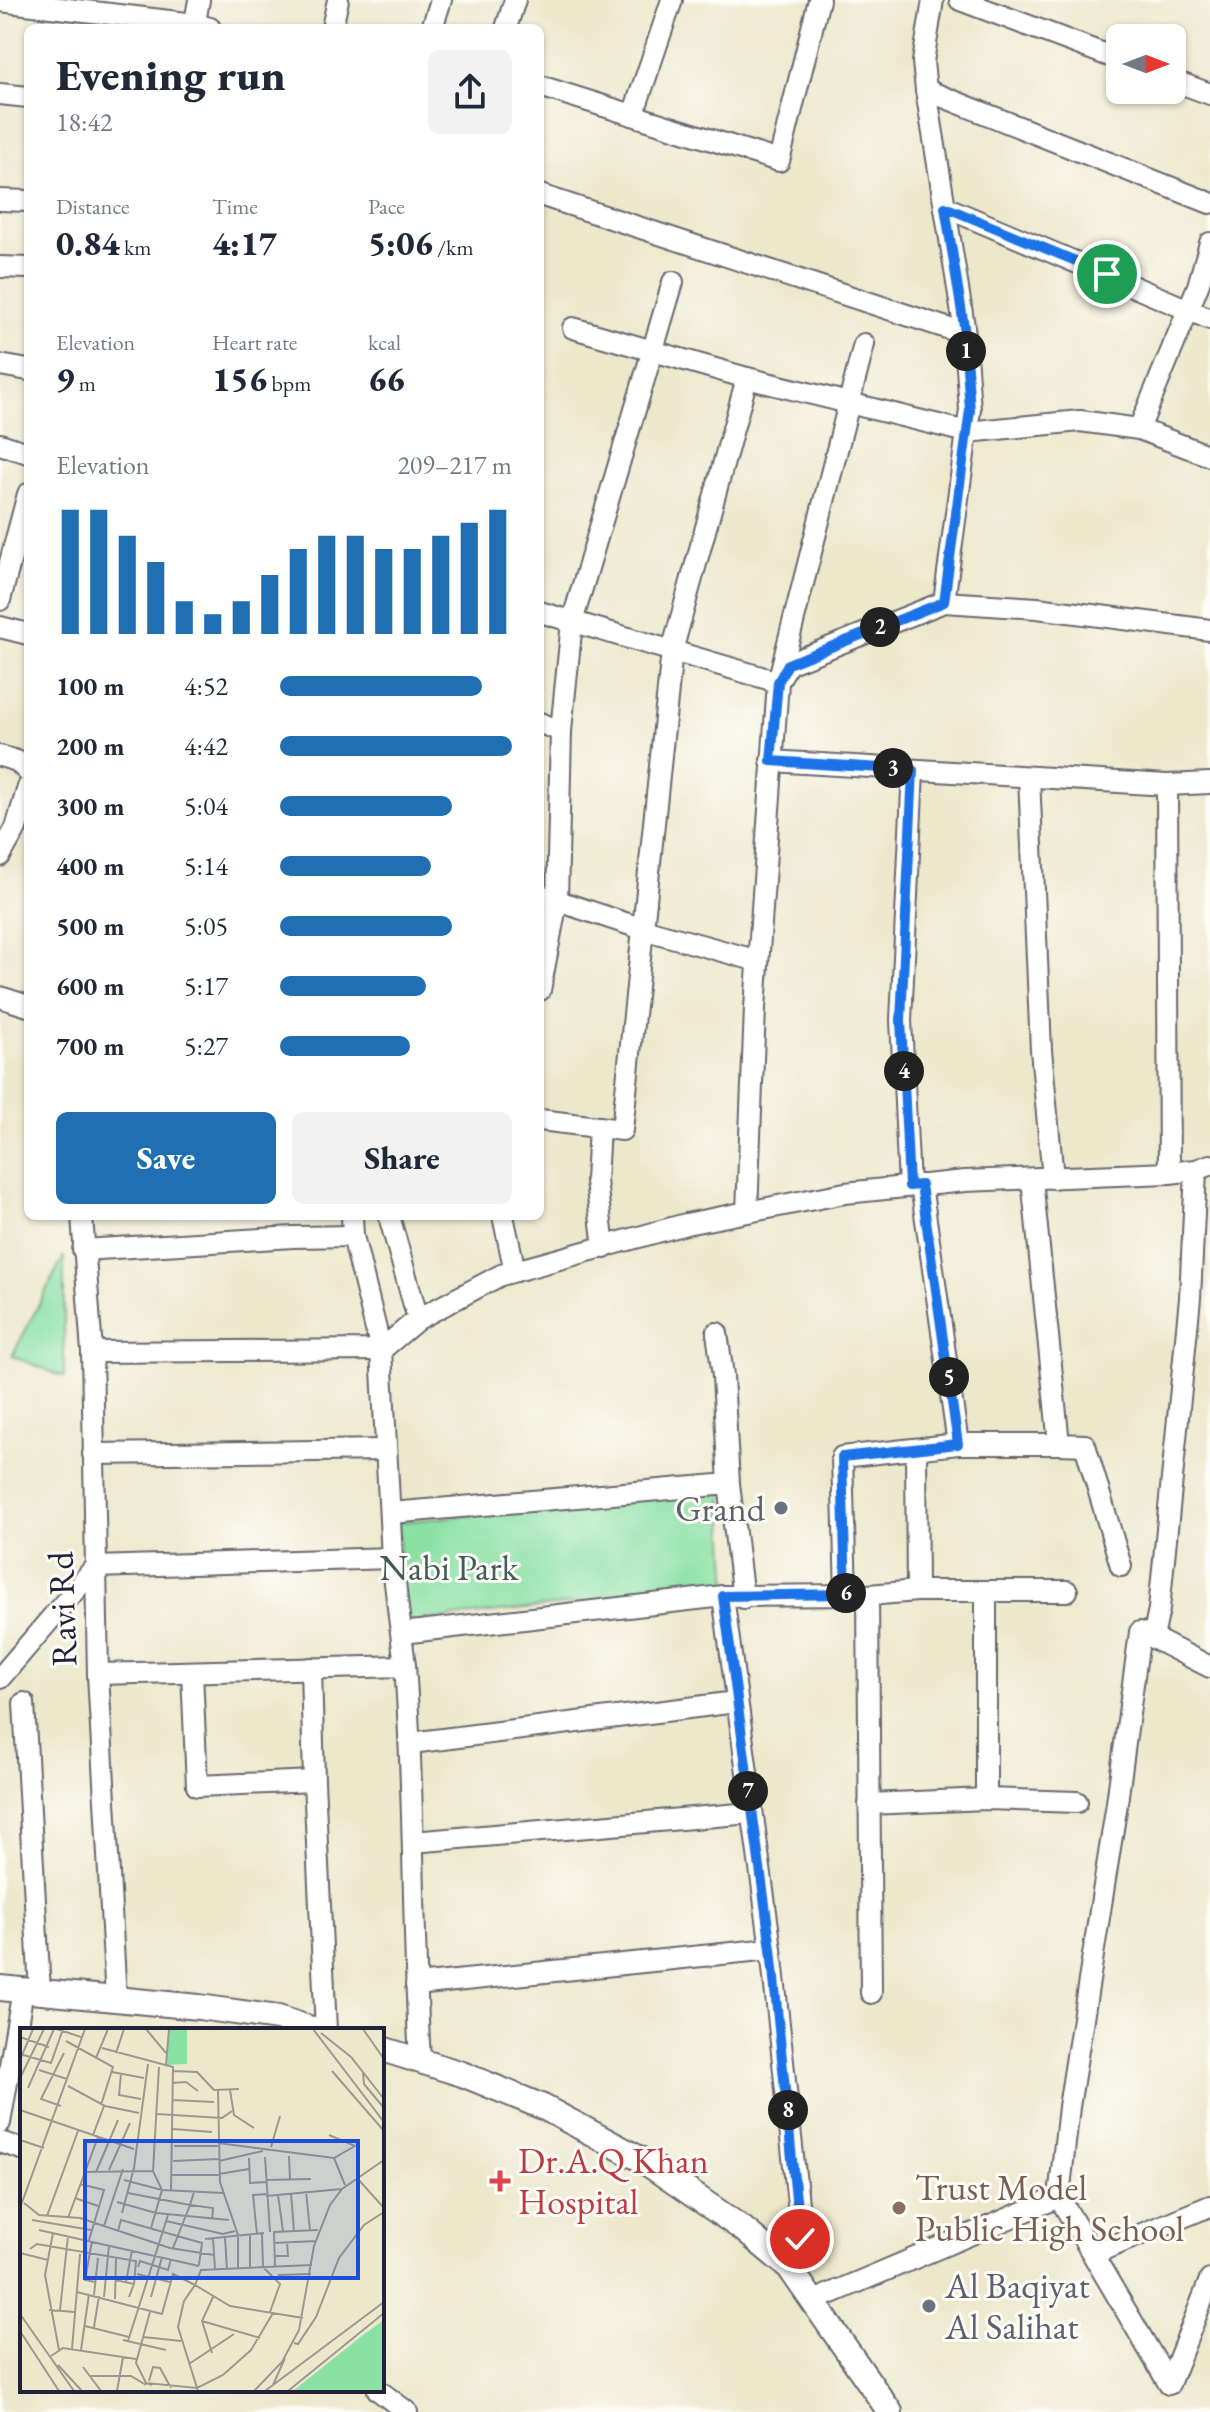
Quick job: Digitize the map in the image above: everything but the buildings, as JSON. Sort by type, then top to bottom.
[{"type":"street","points":[[199,0],[200,24]]},
{"type":"street","points":[[333,24],[338,0]]},
{"type":"street","points":[[433,24],[441,0]]},
{"type":"street","points":[[507,24],[515,0]]},
{"type":"street","points":[[633,115],[672,0]]},
{"type":"street","points":[[544,87],[779,161],[819,0]]},
{"type":"street","points":[[933,0],[923,62],[965,334],[970,410],[944,602]]},
{"type":"street","points":[[960,0],[1106,55]]},
{"type":"street","points":[[0,1],[177,24]]},
{"type":"street","points":[[1186,85],[1210,94]]},
{"type":"street","points":[[926,90],[1210,203]]},
{"type":"street","points":[[0,94],[24,97]]},
{"type":"street","points":[[544,196],[965,334]]},
{"type":"street","points":[[0,200],[24,201]]},
{"type":"street","points":[[945,207],[1210,319]]},
{"type":"street","points":[[1139,429],[1188,308],[1210,243]]},
{"type":"street","points":[[0,267],[24,268]]},
{"type":"street","points":[[544,949],[572,622],[673,282]]},
{"type":"street","points":[[573,328],[747,378],[967,432],[1080,421],[1139,429],[1210,456]]},
{"type":"street","points":[[747,1212],[758,961],[778,682],[864,344]]},
{"type":"street","points":[[0,365],[24,369]]},
{"type":"street","points":[[544,1120],[622,1130],[672,651],[747,378]]},
{"type":"street","points":[[0,444],[24,452]]},
{"type":"street","points":[[0,600],[24,511]]},
{"type":"street","points":[[778,682],[788,664],[944,602],[1037,608],[1210,630]]},
{"type":"street","points":[[544,613],[778,682]]},
{"type":"street","points":[[0,627],[24,633]]},
{"type":"street","points":[[544,725],[561,731]]},
{"type":"street","points":[[0,756],[17,761],[24,768]]},
{"type":"street","points":[[771,761],[1167,785],[1210,783]]},
{"type":"street","points":[[913,770],[901,1020],[915,1186],[958,1444]]},
{"type":"street","points":[[1029,777],[1041,1050],[1043,1178],[1059,1444]]},
{"type":"street","points":[[1167,785],[1169,1173]]},
{"type":"street","points":[[0,856],[16,828],[24,801]]},
{"type":"street","points":[[549,898],[643,929],[758,961]]},
{"type":"street","points":[[0,997],[24,1005]]},
{"type":"street","points":[[599,1127],[596,1181],[604,1248]]},
{"type":"street","points":[[92,1352],[381,1350],[418,1319],[501,1275],[686,1224],[845,1193],[1043,1178],[1169,1173],[1203,1168],[1159,1609],[1153,1638]]},
{"type":"street","name":"Ravi Rd","points":[[82,1220],[92,1352],[98,1674],[116,2000]]},
{"type":"street","points":[[390,1220],[418,1319]]},
{"type":"street","points":[[504,1220],[515,1271]]},
{"type":"street","points":[[83,1250],[293,1237],[352,1226],[381,1350],[392,1558],[411,1743],[420,2060]]},
{"type":"street","points":[[717,1333],[723,1376],[729,1484],[736,1702],[771,1949],[800,2222],[799,2253],[789,2267]]},
{"type":"street","points":[[846,1594],[842,1457],[958,1444],[1085,1445],[1121,1566]]},
{"type":"street","points":[[93,1454],[385,1450]]},
{"type":"street","points":[[916,1450],[917,1591]]},
{"type":"street","points":[[391,1513],[729,1484]]},
{"type":"street","points":[[0,1678],[95,1567],[392,1558]]},
{"type":"street","points":[[402,1633],[733,1597],[868,1595],[917,1591],[1067,1591]]},
{"type":"street","points":[[986,1591],[986,1799]]},
{"type":"street","points":[[868,1595],[871,1993]]},
{"type":"street","points":[[1210,1667],[1140,1632],[1116,1810],[1069,2107],[1059,2197],[1169,2384],[1210,2280]]},
{"type":"street","points":[[98,1674],[405,1666]]},
{"type":"street","points":[[311,1668],[326,2028]]},
{"type":"street","points":[[192,1672],[197,1786],[314,1781]]},
{"type":"street","points":[[411,1743],[736,1702]]},
{"type":"street","points":[[0,2123],[21,1990],[24,1703]]},
{"type":"street","points":[[869,1804],[986,1799],[1077,1802]]},
{"type":"street","points":[[413,1842],[751,1813]]},
{"type":"street","points":[[416,1985],[771,1949]]},
{"type":"street","points":[[21,1990],[199,2007],[278,2018],[308,2028]]},
{"type":"street","points":[[384,2050],[420,2060],[543,2107],[644,2161],[743,2229],[789,2267],[883,2409]]},
{"type":"street","points":[[0,2142],[20,2148]]},
{"type":"street","points":[[825,2296],[1059,2197]]},
{"type":"street","points":[[1093,2254],[1210,2206]]},
{"type":"street","points":[[381,2392],[407,2412]]},
{"type":"green space","points":[[64,1256],[64,1377],[12,1356]]},
{"type":"green space","name":"Nabi Park","points":[[722,1491],[728,1586],[403,1623],[398,1522]]},
{"type":"place","name":"Grand","points":[[781,1508]]},
{"type":"place","name":"Dr.A.Q Khan Hospital","points":[[500,2181]]},
{"type":"place","name":"Trust Model Public High School","points":[[899,2208]]},
{"type":"place","name":"Al Baqiyat Al Salihat","points":[[929,2306]]},
{"type":"route","points":[[800,2239],[771,1949],[723,1596],[846,1594],[842,1457],[958,1444],[921,1185],[909,1186],[901,1020],[913,770],[771,761],[778,682],[788,664],[944,602],[970,410],[964,326],[945,207],[1107,274]]}]
